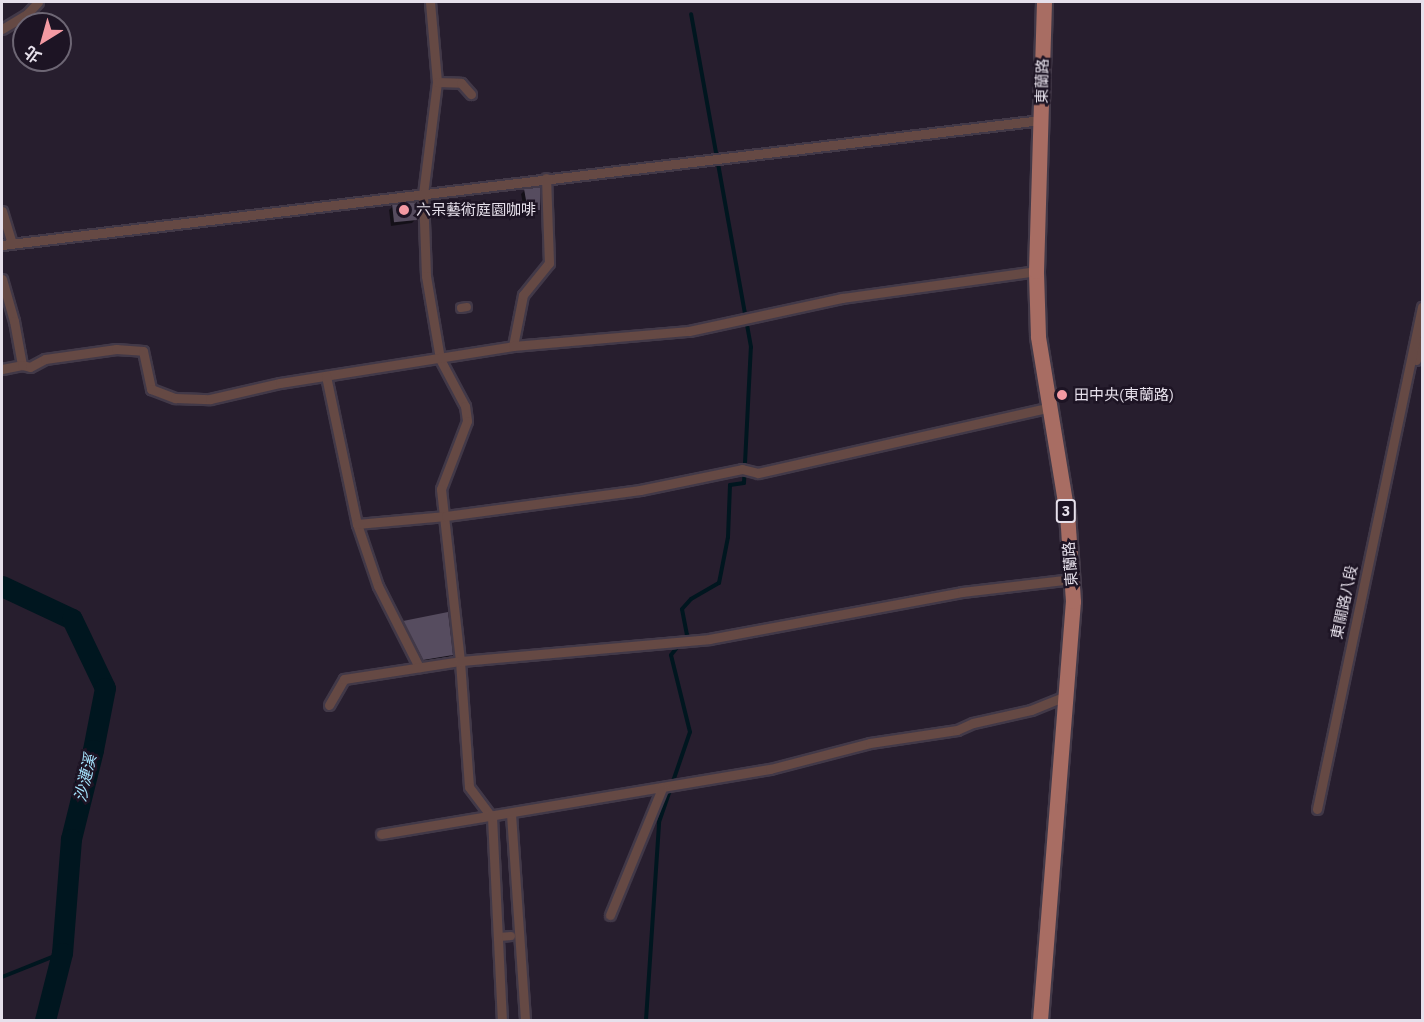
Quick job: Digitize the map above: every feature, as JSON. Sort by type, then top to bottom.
[{"type":"main road","name":"東蘭路","points":[[1040,1020],[1073,601],[1067,514],[1038,336],[1036,272],[1044,2]]},
{"type":"street","points":[[2,29],[27,14],[38,2]]},
{"type":"street","points":[[430,2],[437,82],[423,194],[426,276],[440,359],[465,406],[468,421],[441,489],[446,516],[460,661],[469,787],[492,817],[500,937],[502,1020]]},
{"type":"street","points":[[437,82],[460,82],[471,94]]},
{"type":"street","points":[[2,244],[1041,120]]},
{"type":"street","points":[[513,346],[523,295],[549,263],[546,178]]},
{"type":"street","points":[[2,211],[12,243]]},
{"type":"street","points":[[2,369],[22,365],[30,367],[45,359],[116,349],[142,351],[151,389],[175,398],[210,399],[280,383],[513,346],[689,331],[842,298],[1036,272]]},
{"type":"street","points":[[2,279],[14,321],[22,365]]},
{"type":"street","name":"東關路八段","points":[[1317,809],[1422,307]]},
{"type":"street","name":"東關路八段","points":[[1401,402],[1422,341]]},
{"type":"street","points":[[326,376],[357,524],[378,586],[419,668]]},
{"type":"street","points":[[357,524],[446,516],[639,490],[742,469],[758,473],[1051,408]]},
{"type":"street","points":[[329,705],[344,679],[460,661],[709,639],[962,592],[1072,579]]},
{"type":"street","points":[[381,834],[512,814],[770,769],[870,743],[957,730],[973,723],[1031,710],[1065,698]]},
{"type":"street","points":[[610,915],[662,788]]},
{"type":"street","points":[[512,814],[525,1020]]},
{"type":"street","points":[[500,937],[511,936]]},
{"type":"building","points":[[540,187],[540,210],[528,211],[524,189]]},
{"type":"building","name":"六呆藝術庭園咖啡","points":[[415,202],[417,220],[394,222],[392,204]]},
{"type":"building","points":[[448,612],[453,655],[423,660],[403,621]]},
{"type":"waterway","points":[[646,1020],[659,822],[690,732],[671,655],[687,635],[682,609],[691,599],[719,583],[728,537],[730,485],[744,483],[751,347],[691,14]]},
{"type":"waterway","name":"沙漣溪","points":[[2,586],[72,619],[105,688],[93,750],[71,839],[62,953],[45,1020]]},
{"type":"waterway","points":[[2,977],[62,953]]},
{"type":"place","name":"六呆藝術庭園咖啡","points":[[404,210]]},
{"type":"place","name":"田中央(東蘭路)","points":[[1062,395]]}]
